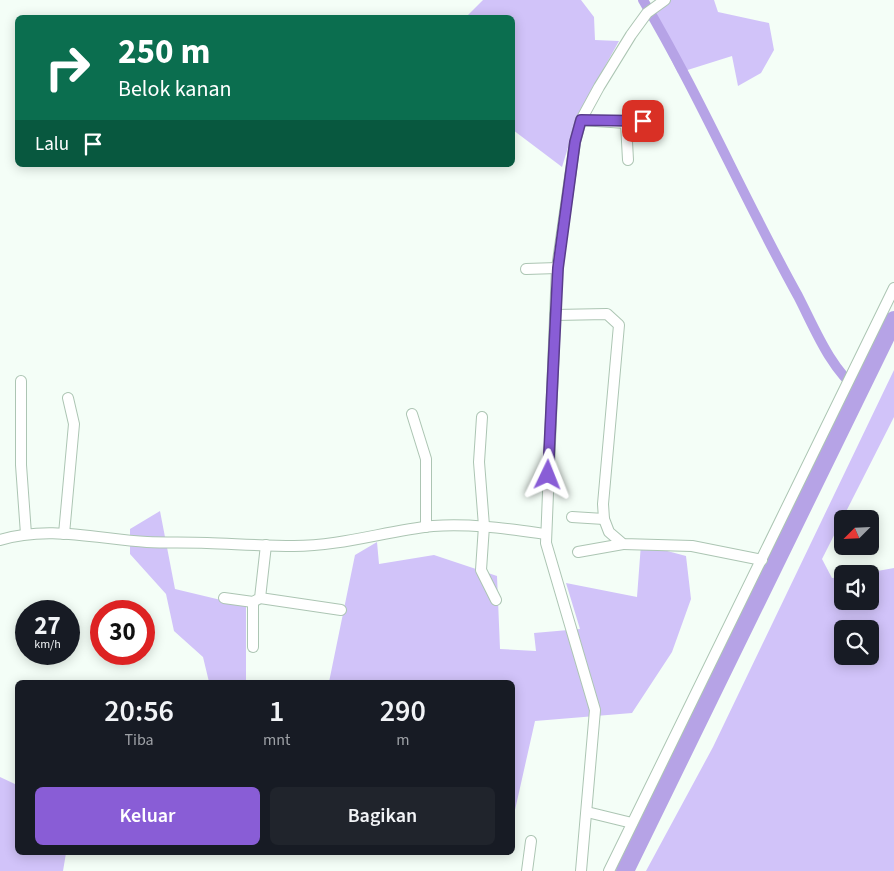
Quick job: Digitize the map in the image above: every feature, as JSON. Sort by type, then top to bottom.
[{"type":"street","points":[[581,871],[595,710],[549,558],[546,534],[558,268],[575,142],[581,120],[599,87],[648,11],[666,0]]},
{"type":"street","points":[[581,120],[626,122],[656,118]]},
{"type":"street","points":[[626,122],[628,160]]},
{"type":"street","points":[[526,269],[558,268]]},
{"type":"street","points":[[608,871],[894,288]]},
{"type":"street","points":[[555,314],[607,314],[618,325],[604,519],[612,536],[623,544]]},
{"type":"street","points":[[21,381],[21,465],[26,534]]},
{"type":"street","points":[[64,534],[74,424],[68,398]]},
{"type":"street","points":[[412,414],[426,459],[426,527]]},
{"type":"street","points":[[482,417],[479,462],[484,526],[481,570],[496,600]]},
{"type":"street","points":[[572,518],[604,519]]},
{"type":"street","points":[[0,540],[26,534],[64,534],[92,535],[146,542],[295,546],[344,542],[426,527],[484,526],[546,534]]},
{"type":"street","points":[[578,552],[623,544],[692,546],[762,560]]},
{"type":"street","points":[[252,647],[256,600],[266,545]]},
{"type":"street","points":[[224,598],[341,610]]},
{"type":"street","points":[[587,812],[632,823]]},
{"type":"street","points":[[527,871],[531,841]]},
{"type":"shaded area","points":[[483,0],[581,0],[594,17],[595,40],[619,41],[578,115],[562,167],[515,132],[515,15],[468,15]]},
{"type":"shaded area","points":[[662,0],[714,0],[718,12],[769,23],[774,50],[761,73],[738,86],[732,56],[678,73],[649,16]]},
{"type":"shaded area","points":[[894,370],[894,417],[847,510],[834,510],[834,535],[822,559],[832,578],[834,578],[834,610],[879,610],[879,571],[894,568],[894,871],[646,871],[713,747]]},
{"type":"shaded area","points":[[160,511],[175,589],[246,606],[246,680],[209,680],[203,657],[174,631],[166,594],[130,554],[130,529]]},
{"type":"shaded area","points":[[377,542],[379,564],[434,555],[497,576],[500,649],[536,651],[534,633],[580,629],[566,583],[637,597],[641,544],[686,556],[691,599],[672,652],[632,713],[535,721],[515,810],[515,680],[329,680],[355,555]]},
{"type":"shaded area","points":[[0,777],[15,784],[15,855],[66,855],[63,871],[0,871]]},
{"type":"waterway","points":[[643,0],[684,73],[831,360],[859,391]]},
{"type":"waterway","points":[[625,871],[894,320]]},
{"type":"route","points":[[548,475],[558,268],[575,142],[581,120],[643,121]]}]
